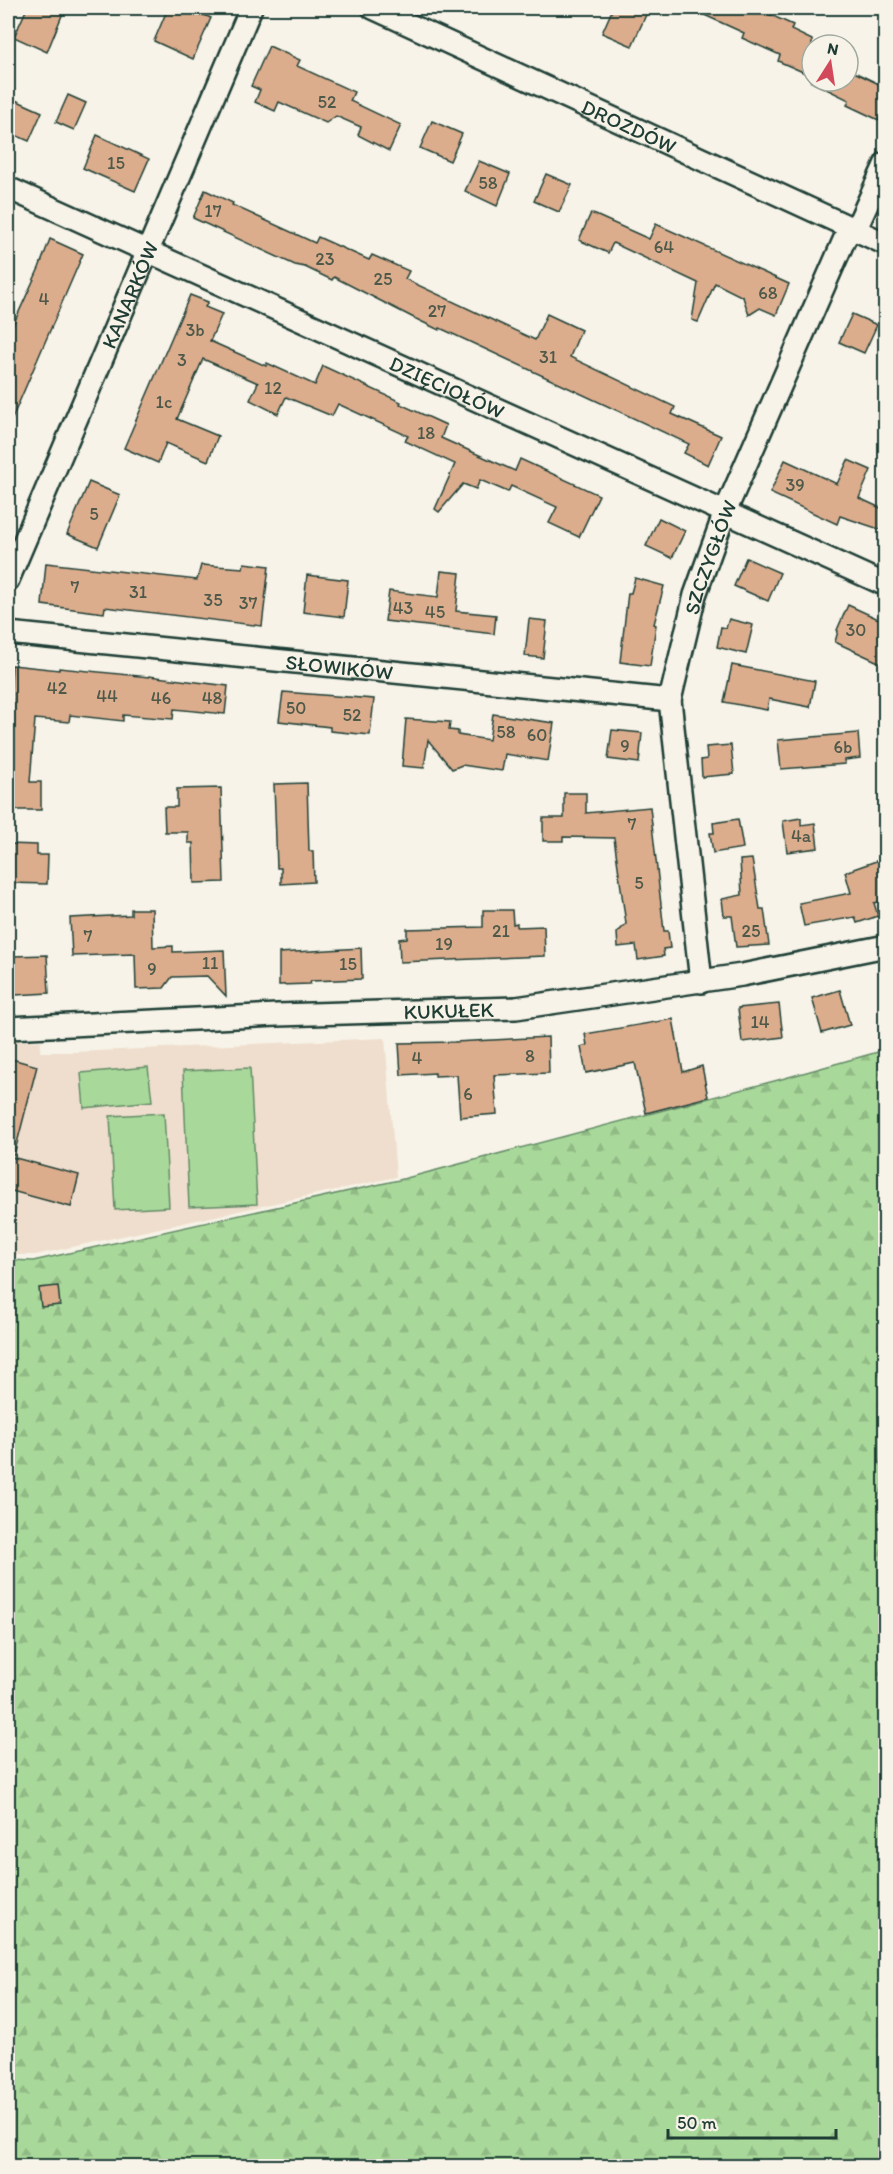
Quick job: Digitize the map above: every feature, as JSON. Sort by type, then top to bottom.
[{"type":"street","name":"KANARKÓW","points":[[8,580],[251,8]]},
{"type":"street","name":"DROZDÓW","points":[[373,8],[885,244]]},
{"type":"street","name":"SZCZYGŁÓW","points":[[701,982],[670,700],[695,595],[725,512],[838,253],[845,238],[860,220],[885,163]]},
{"type":"street","name":"DZIĘCIOŁÓW","points":[[8,188],[885,585]]},
{"type":"street","name":"SŁOWIKÓW","points":[[8,633],[670,700]]},
{"type":"street","name":"KUKUŁEK","points":[[8,1028],[276,1015],[516,1008],[701,982],[885,946]]},
{"type":"shaded area","points":[[385,1038],[396,1177],[35,1255],[8,1255],[8,1041],[41,1041],[40,1052],[75,1052]]},
{"type":"green space","points":[[885,1050],[885,2166],[8,2166],[8,1260],[33,1261],[399,1180]]},
{"type":"green space","points":[[148,1067],[152,1101],[84,1108],[81,1073]]},
{"type":"green space","points":[[250,1068],[257,1204],[189,1207],[183,1071]]},
{"type":"green space","points":[[164,1113],[169,1207],[115,1210],[110,1116]]},
{"type":"building","points":[[27,8],[65,8],[47,52],[14,37]]},
{"type":"building","points":[[168,8],[187,8],[211,18],[193,59],[154,41]]},
{"type":"building","points":[[613,8],[649,8],[632,46],[602,33]]},
{"type":"building","points":[[689,8],[755,8],[793,25],[791,30],[800,34],[800,71],[778,61],[780,55],[742,38],[744,33]]},
{"type":"building","points":[[269,46],[300,60],[297,66],[354,92],[350,101],[401,125],[389,151],[358,135],[361,127],[336,116],[326,123],[279,102],[275,111],[255,102],[260,90],[251,86]]},
{"type":"building","points":[[860,75],[885,87],[885,123],[847,105],[849,100],[835,93],[860,93]]},
{"type":"building","points":[[68,95],[86,103],[74,130],[56,122]]},
{"type":"building","points":[[13,99],[42,112],[29,141],[8,132],[8,111]]},
{"type":"building","points":[[432,121],[462,134],[450,161],[420,148]]},
{"type":"building","points":[[97,135],[149,159],[135,191],[83,168]]},
{"type":"building","points":[[479,161],[510,174],[497,206],[465,191]]},
{"type":"building","points":[[546,174],[572,185],[559,212],[534,201]]},
{"type":"building","points":[[205,190],[315,243],[318,237],[369,260],[372,255],[409,271],[405,279],[535,340],[547,314],[581,330],[570,357],[675,407],[672,414],[721,436],[708,465],[684,453],[689,444],[440,328],[439,330],[334,277],[332,280],[305,267],[295,265],[193,218]]},
{"type":"building","points":[[591,213],[649,239],[656,224],[789,284],[776,315],[760,308],[749,315],[743,297],[715,283],[698,322],[692,320],[698,283],[613,243],[608,253],[579,240]]},
{"type":"building","points":[[50,239],[83,254],[8,428],[8,336]]},
{"type":"building","points":[[190,295],[208,302],[205,307],[222,314],[210,341],[315,385],[323,366],[446,425],[441,438],[515,471],[520,459],[599,495],[579,537],[549,523],[557,507],[511,486],[508,492],[480,480],[476,489],[463,484],[439,512],[435,509],[455,464],[405,441],[408,436],[338,404],[332,416],[286,397],[278,414],[250,400],[258,383],[203,359],[177,419],[218,436],[208,461],[166,443],[158,463],[124,448]]},
{"type":"building","points":[[852,314],[877,325],[864,353],[839,342]]},
{"type":"building","points":[[785,460],[837,484],[848,460],[871,470],[859,498],[885,510],[885,531],[840,516],[837,524],[770,493]]},
{"type":"building","points":[[89,482],[120,495],[98,547],[67,534]]},
{"type":"building","points":[[659,518],[685,531],[672,558],[646,546]]},
{"type":"building","points":[[746,558],[780,573],[768,601],[734,586]]},
{"type":"building","points":[[46,563],[197,580],[201,565],[243,568],[244,563],[269,566],[262,626],[105,607],[104,613],[42,605]]},
{"type":"building","points":[[441,571],[460,573],[456,611],[496,615],[494,634],[385,621],[389,591],[438,597]]},
{"type":"building","points":[[307,575],[348,580],[344,617],[303,612]]},
{"type":"building","points":[[635,578],[664,586],[654,624],[656,625],[650,666],[620,662],[628,593],[631,593]]},
{"type":"building","points":[[848,605],[885,622],[885,665],[835,642],[837,630]]},
{"type":"building","points":[[529,619],[547,621],[543,658],[525,656]]},
{"type":"building","points":[[729,619],[753,625],[746,654],[717,647],[721,627],[726,628]]},
{"type":"building","points":[[12,665],[149,676],[228,686],[225,714],[174,709],[173,719],[123,715],[123,721],[70,715],[69,722],[35,719],[30,782],[41,782],[41,810],[9,810],[8,756]]},
{"type":"building","points":[[732,665],[815,681],[810,707],[769,699],[767,710],[724,702]]},
{"type":"building","points":[[283,692],[374,699],[370,735],[330,731],[330,727],[279,721]]},
{"type":"building","points":[[493,714],[554,723],[548,761],[505,754],[502,771],[462,765],[452,769],[428,740],[424,768],[402,766],[406,719],[450,722],[449,730],[458,731],[458,735],[489,740]]},
{"type":"building","points":[[612,730],[642,733],[639,763],[608,759]]},
{"type":"building","points":[[858,733],[860,758],[845,760],[845,764],[781,769],[778,740]]},
{"type":"building","points":[[731,745],[734,774],[702,777],[701,760],[707,759],[706,747]]},
{"type":"building","points":[[307,783],[309,851],[313,851],[314,882],[281,884],[281,868],[277,868],[274,784]]},
{"type":"building","points":[[221,788],[224,882],[194,883],[193,843],[188,843],[188,832],[165,832],[164,807],[177,807],[177,789]]},
{"type":"building","points":[[564,793],[586,793],[586,813],[650,807],[664,931],[668,931],[670,948],[663,949],[664,956],[638,960],[636,945],[618,947],[617,933],[626,924],[614,838],[563,837],[563,841],[543,841],[543,818],[564,818]]},
{"type":"building","points":[[801,818],[801,825],[815,823],[818,848],[787,852],[783,821]]},
{"type":"building","points":[[738,819],[743,848],[713,853],[710,833],[714,833],[713,823]]},
{"type":"building","points":[[8,844],[37,845],[37,855],[48,855],[47,884],[8,883]]},
{"type":"building","points":[[752,859],[760,909],[764,909],[769,945],[736,947],[732,916],[724,916],[722,899],[742,895],[740,860]]},
{"type":"building","points":[[879,860],[885,880],[885,900],[874,903],[878,916],[857,923],[855,917],[804,926],[799,903],[851,893],[845,872]]},
{"type":"building","points":[[131,909],[152,909],[153,947],[173,946],[173,952],[224,950],[226,996],[207,976],[172,977],[164,988],[136,989],[135,954],[72,956],[70,918],[131,915]]},
{"type":"building","points":[[483,910],[512,910],[513,924],[517,923],[517,927],[544,926],[545,956],[400,962],[399,939],[407,938],[407,929],[483,927]]},
{"type":"building","points":[[361,948],[362,979],[279,985],[279,953]]},
{"type":"building","points":[[47,955],[49,993],[15,995],[13,956]]},
{"type":"building","points":[[840,990],[850,1025],[822,1033],[812,998]]},
{"type":"building","points":[[779,1004],[783,1037],[742,1042],[738,1008]]},
{"type":"building","points":[[673,1019],[683,1072],[702,1066],[708,1097],[646,1113],[635,1063],[586,1073],[581,1047],[587,1045],[585,1034]]},
{"type":"building","points":[[548,1037],[549,1073],[494,1075],[497,1114],[460,1117],[457,1075],[435,1076],[435,1073],[401,1075],[399,1043]]},
{"type":"building","points":[[8,1058],[37,1066],[14,1155],[8,1154]]},
{"type":"building","points":[[8,1156],[79,1175],[71,1207],[8,1190]]},
{"type":"building","points":[[58,1286],[60,1305],[41,1307],[39,1288]]}]
